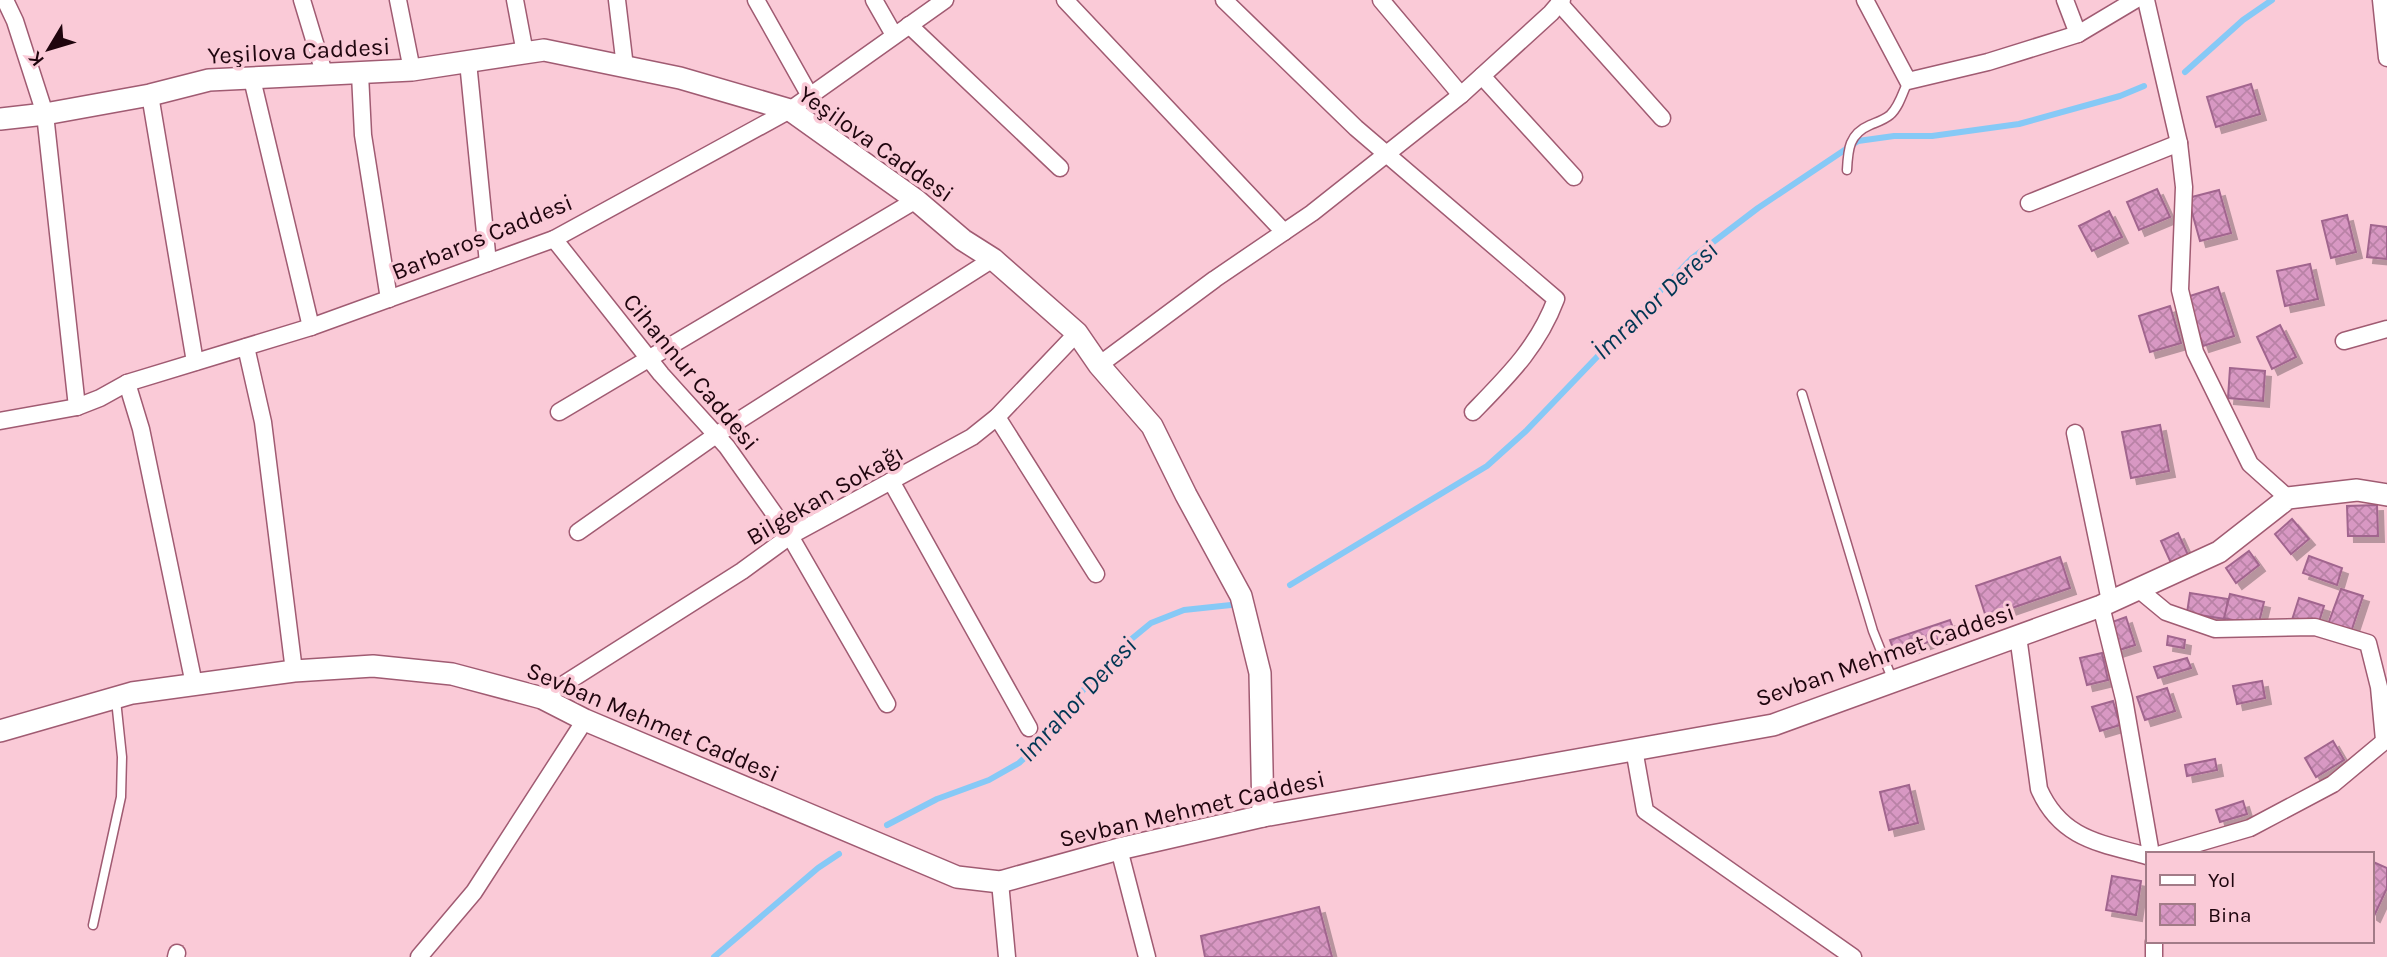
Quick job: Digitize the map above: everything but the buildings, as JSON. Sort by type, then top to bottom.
[{"type":"main road","name":"Yeşilova Caddesi","points":[[0,119],[150,96],[209,80],[412,70],[544,50],[680,78],[790,110],[916,200],[963,240],[993,259],[1077,333],[1099,365],[1152,426],[1185,495],[1241,596],[1260,673],[1263,816]]},
{"type":"main road","points":[[2288,498],[2357,490],[2387,495]]},
{"type":"main road","name":"Sevban Mehmet Caddesi","points":[[0,731],[132,693],[194,684],[294,671],[373,666],[439,673],[542,698],[585,720],[957,877],[1000,882],[1119,849],[1263,816],[1773,725],[2105,603],[2218,552],[2288,498]]},
{"type":"street","points":[[5,0],[15,21],[45,114],[77,407]]},
{"type":"street","points":[[302,0],[325,76]]},
{"type":"street","points":[[398,0],[412,70]]},
{"type":"street","points":[[515,0],[525,53]]},
{"type":"street","points":[[617,0],[625,67]]},
{"type":"street","points":[[756,0],[810,96]]},
{"type":"street","points":[[874,0],[894,36]]},
{"type":"street","name":"Barbaros Caddesi","points":[[0,421],[77,407],[127,383],[311,327],[554,239],[790,110],[945,0]]},
{"type":"street","points":[[1065,0],[1284,232]]},
{"type":"street","points":[[1224,0],[1356,128],[1556,299],[1549,317],[1523,359],[1473,412]]},
{"type":"street","points":[[1381,0],[1461,95]]},
{"type":"street","points":[[1865,0],[1908,81],[1988,62],[2078,34],[2135,0]]},
{"type":"street","points":[[2065,0],[2078,34]]},
{"type":"street","points":[[2146,0],[2179,143],[2184,187],[2180,290],[2195,352],[2250,464],[2288,498]]},
{"type":"street","points":[[2381,0],[2387,58]]},
{"type":"street","points":[[1099,365],[1215,279],[1312,212],[1461,95],[1561,2],[1662,118]]},
{"type":"street","points":[[909,25],[1060,168]]},
{"type":"street","points":[[468,62],[488,263]]},
{"type":"street","points":[[360,74],[363,135],[389,299]]},
{"type":"street","points":[[1482,76],[1574,177]]},
{"type":"street","points":[[252,79],[311,327]]},
{"type":"street","points":[[150,96],[195,362]]},
{"type":"street","points":[[2029,203],[2179,143]]},
{"type":"street","points":[[559,412],[916,200]]},
{"type":"street","name":"Cihannur Caddesi","points":[[554,239],[648,358],[727,447],[790,536],[887,704]]},
{"type":"street","points":[[578,532],[716,435],[993,259]]},
{"type":"street","points":[[2344,341],[2387,329]]},
{"type":"street","name":"Bilgekan Sokağı","points":[[542,698],[742,571],[790,536],[972,437],[997,418],[1077,333]]},
{"type":"street","points":[[246,347],[264,422],[294,671]]},
{"type":"street","points":[[127,383],[141,429],[194,684]]},
{"type":"street","points":[[997,418],[1096,574]]},
{"type":"street","points":[[2075,433],[2124,699],[2149,852]]},
{"type":"street","points":[[891,481],[1029,728]]},
{"type":"street","points":[[2137,588],[2166,612],[2215,629],[2315,627],[2368,643],[2379,687],[2386,739],[2333,784],[2250,828],[2168,852]]},
{"type":"street","points":[[2018,636],[2039,789],[2044,800],[2058,819],[2078,835],[2146,854]]},
{"type":"street","points":[[419,957],[474,891],[585,720]]},
{"type":"street","points":[[1634,749],[1645,811],[1853,957]]},
{"type":"street","points":[[1119,849],[1147,957]]},
{"type":"street","points":[[1000,882],[1007,957]]},
{"type":"lane","points":[[1847,170],[1850,143],[1862,129],[1890,115],[1908,81]]},
{"type":"lane","points":[[1802,394],[1873,631],[1894,682]]},
{"type":"lane","points":[[93,925],[121,797],[122,757],[116,698]]},
{"type":"waterway","name":"İmrahor Deresi","points":[[2185,72],[2243,20],[2272,0]]},
{"type":"waterway","name":"İmrahor Deresi","points":[[1290,585],[1487,466],[1526,431],[1691,259],[1758,208],[1858,141],[1894,136],[1932,136],[2019,124],[2120,96],[2144,86]]},
{"type":"waterway","name":"İmrahor Deresi","points":[[887,825],[937,799],[989,780],[1019,763],[1044,740],[1077,697],[1123,646],[1151,623],[1184,610],[1231,605]]},
{"type":"waterway","name":"İmrahor Deresi","points":[[714,957],[818,868],[839,854]]}]
